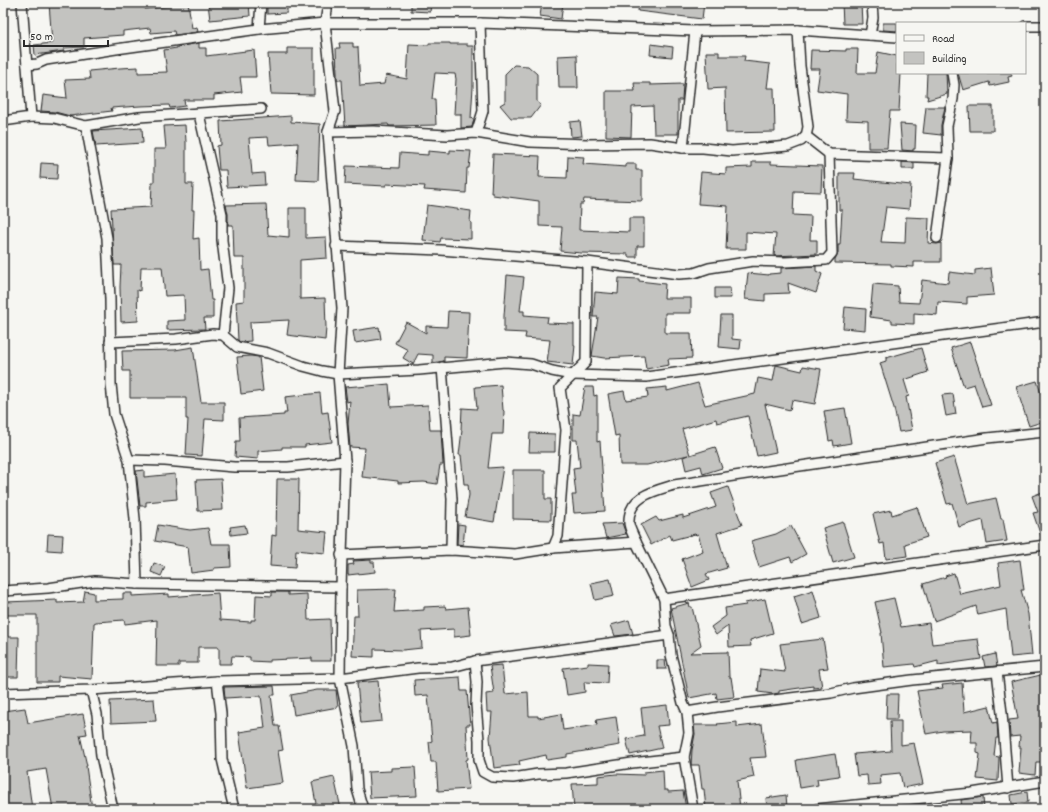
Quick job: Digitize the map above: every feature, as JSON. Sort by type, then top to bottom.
[{"type":"street","points":[[22,3],[31,117]]},
{"type":"street","points":[[259,29],[261,3]]},
{"type":"street","points":[[327,3],[325,23],[335,111],[328,132],[342,308],[338,374],[345,461],[341,555],[340,678],[354,746],[357,789],[363,809]]},
{"type":"street","points":[[870,35],[873,18],[872,3]]},
{"type":"street","points":[[28,65],[37,64],[46,60],[108,50],[259,29],[325,23],[480,22],[695,31],[798,30],[896,37]]},
{"type":"street","points":[[476,134],[483,111],[480,22]]},
{"type":"street","points":[[1026,26],[1045,26]]},
{"type":"street","points":[[328,132],[373,131],[447,135],[476,134],[530,142],[588,144],[650,143],[683,148],[732,150],[788,146],[801,141],[806,136],[808,127],[800,66],[798,30]]},
{"type":"street","points":[[683,148],[695,31]]},
{"type":"street","points":[[937,238],[948,158],[947,126],[953,99],[954,84],[952,74]]},
{"type":"street","points":[[3,121],[31,117],[54,118],[86,126],[138,117],[261,109]]},
{"type":"street","points":[[199,114],[222,214],[222,240],[228,288],[223,335]]},
{"type":"street","points":[[86,126],[107,238],[110,299],[111,384],[114,414],[129,460],[135,519],[137,584]]},
{"type":"street","points":[[806,136],[829,154],[948,158]]},
{"type":"street","points":[[336,246],[441,250],[587,262],[679,274],[694,273],[709,268],[753,261],[785,262],[826,260],[832,253],[829,154]]},
{"type":"street","points":[[553,548],[558,536],[566,430],[560,388],[586,362],[587,262]]},
{"type":"street","points":[[110,342],[176,339],[213,334],[223,335],[236,347],[268,353],[303,366],[338,374],[505,362],[531,364],[552,372],[572,375],[646,377],[1045,322]]},
{"type":"street","points":[[442,367],[452,499],[451,550]]},
{"type":"street","points":[[693,809],[684,756],[689,733],[687,712],[670,655],[664,599],[636,542],[628,522],[633,505],[647,493],[674,484],[987,438],[1045,432]]},
{"type":"street","points":[[129,460],[165,460],[234,466],[288,467],[345,461]]},
{"type":"street","points":[[341,555],[451,550],[515,554],[553,548],[636,542]]},
{"type":"street","points":[[664,599],[1045,545]]},
{"type":"street","points":[[3,591],[48,588],[95,581],[137,584],[341,587]]},
{"type":"street","points":[[3,693],[91,690],[217,681],[340,678],[418,668],[452,667],[475,661],[669,635]]},
{"type":"street","points":[[475,661],[479,760],[483,772],[492,777],[512,778],[538,774],[566,773],[632,762],[684,756]]},
{"type":"street","points":[[687,712],[824,694],[853,688],[912,680],[1045,667]]},
{"type":"street","points":[[998,672],[1008,788]]},
{"type":"street","points":[[217,681],[221,713],[222,759],[234,809]]},
{"type":"street","points":[[91,690],[97,714],[101,756],[113,809]]},
{"type":"street","points":[[818,809],[972,793],[1045,781]]},
{"type":"building","points":[[49,3],[144,3],[145,9],[171,6],[171,3],[188,3],[192,28],[197,27],[198,32],[175,35],[174,31],[151,33],[150,28],[123,31],[123,35],[84,38],[84,47],[64,48],[64,51],[35,55],[34,45],[52,43]]},
{"type":"building","points":[[208,3],[249,3],[250,16],[210,20]]},
{"type":"building","points":[[267,3],[287,3],[287,13],[267,14]]},
{"type":"building","points":[[411,3],[431,3],[430,12],[411,11]]},
{"type":"building","points":[[542,3],[563,3],[561,19],[540,16]]},
{"type":"building","points":[[639,3],[704,3],[702,19],[638,11]]},
{"type":"building","points":[[842,3],[861,3],[862,24],[843,24]]},
{"type":"building","points":[[883,23],[896,23],[896,31],[883,30]]},
{"type":"building","points":[[199,43],[199,48],[206,48],[206,56],[254,50],[256,77],[240,77],[242,92],[214,95],[214,100],[184,100],[185,106],[170,108],[169,105],[111,108],[112,111],[70,116],[55,112],[41,111],[43,95],[67,98],[65,80],[90,79],[89,71],[120,68],[138,67],[138,73],[167,72],[164,50]]},
{"type":"building","points":[[339,43],[353,43],[353,47],[358,47],[360,86],[384,84],[386,75],[407,79],[409,44],[429,45],[429,43],[450,43],[467,44],[467,46],[473,46],[471,118],[474,119],[472,127],[461,128],[461,114],[454,114],[455,74],[435,73],[432,99],[435,99],[436,125],[389,126],[388,124],[345,126],[342,80],[337,80],[336,48],[340,48]]},
{"type":"building","points":[[651,44],[673,47],[672,57],[650,55]]},
{"type":"building","points":[[287,48],[314,48],[314,95],[271,94],[268,54],[287,54]]},
{"type":"building","points":[[846,49],[858,49],[857,73],[875,73],[878,52],[896,56],[896,74],[901,74],[899,111],[890,111],[887,148],[868,148],[868,121],[846,120],[847,94],[817,90],[820,69],[810,69],[811,50],[846,51]]},
{"type":"building","points":[[706,52],[719,52],[719,56],[745,56],[744,61],[770,64],[767,88],[774,88],[775,132],[726,133],[725,88],[708,89]]},
{"type":"building","points":[[577,55],[578,88],[559,88],[558,56]]},
{"type":"building","points":[[514,65],[528,66],[537,74],[537,102],[541,105],[531,118],[511,118],[500,105],[505,102],[505,74]]},
{"type":"building","points":[[927,74],[946,74],[947,94],[927,100],[928,96],[926,96]]},
{"type":"building","points":[[958,74],[1011,74],[1012,76],[1008,77],[1009,82],[990,86],[989,82],[963,90]]},
{"type":"building","points":[[634,83],[650,83],[650,85],[683,84],[682,100],[678,100],[678,134],[654,134],[653,106],[632,107],[631,137],[606,136],[606,91],[635,91]]},
{"type":"building","points":[[969,106],[993,106],[993,131],[970,131]]},
{"type":"building","points":[[926,107],[945,107],[941,125],[941,135],[923,133]]},
{"type":"building","points":[[291,116],[291,122],[320,124],[318,181],[296,180],[298,143],[269,145],[268,137],[249,138],[252,174],[264,173],[265,185],[227,187],[226,170],[219,170],[217,146],[221,145],[220,121]]},
{"type":"building","points":[[580,121],[582,136],[571,137],[570,122]]},
{"type":"building","points":[[900,124],[916,125],[915,149],[913,149],[913,151],[902,150]]},
{"type":"building","points":[[185,125],[186,184],[193,184],[193,239],[199,238],[200,270],[208,269],[211,300],[213,300],[213,318],[204,318],[205,329],[167,330],[167,321],[185,320],[184,295],[165,296],[162,267],[141,267],[140,291],[137,290],[138,321],[121,322],[121,265],[114,265],[111,209],[151,207],[152,183],[154,183],[154,149],[166,149],[164,126]]},
{"type":"building","points":[[142,128],[143,143],[96,146],[93,131]]},
{"type":"building","points":[[450,150],[471,151],[469,168],[467,168],[466,193],[424,190],[425,186],[345,184],[346,166],[399,168],[400,153],[428,155],[428,151],[450,153]]},
{"type":"building","points":[[493,154],[540,156],[539,177],[567,178],[568,156],[584,157],[583,164],[626,167],[626,164],[636,164],[636,170],[642,170],[642,201],[584,199],[583,204],[580,204],[579,230],[629,232],[629,218],[644,218],[644,246],[637,246],[637,257],[628,257],[628,254],[560,251],[562,227],[539,226],[539,201],[493,195],[493,193],[491,193]]},
{"type":"building","points":[[752,162],[822,166],[821,192],[794,191],[793,215],[811,216],[810,240],[817,240],[817,254],[774,256],[776,234],[746,232],[746,249],[726,249],[728,206],[698,204],[701,172],[726,174],[726,168],[752,167]]},
{"type":"building","points":[[902,162],[914,163],[914,169],[902,169]]},
{"type":"building","points":[[41,163],[58,164],[57,179],[40,178]]},
{"type":"building","points":[[839,173],[855,173],[854,179],[911,185],[909,209],[886,207],[881,242],[905,243],[906,217],[929,218],[928,243],[941,243],[941,262],[914,262],[914,267],[891,266],[891,264],[835,263],[838,253],[838,245],[840,245],[842,210],[839,210]]},
{"type":"building","points":[[266,204],[268,235],[289,237],[289,208],[306,208],[306,238],[326,237],[327,258],[300,260],[300,299],[325,298],[325,340],[287,335],[289,320],[250,322],[251,341],[240,342],[238,340],[236,302],[244,301],[244,258],[234,258],[233,225],[228,225],[226,205]]},
{"type":"building","points":[[427,205],[471,211],[471,239],[441,238],[440,242],[423,240]]},
{"type":"building","points":[[816,266],[816,271],[822,274],[816,293],[788,283],[789,293],[765,294],[765,301],[745,299],[748,273],[769,275],[781,273],[781,268]]},
{"type":"building","points":[[991,268],[994,295],[967,297],[967,304],[938,302],[937,315],[914,313],[914,324],[892,323],[892,320],[870,317],[873,284],[898,286],[899,302],[919,303],[922,280],[948,283],[949,272],[975,275],[975,270]]},
{"type":"building","points":[[507,275],[524,277],[520,311],[524,311],[524,315],[548,317],[547,323],[574,324],[575,345],[573,365],[547,362],[550,340],[525,338],[526,333],[504,332]]},
{"type":"building","points":[[619,278],[639,279],[639,281],[665,284],[664,298],[691,298],[691,313],[665,313],[665,333],[691,333],[692,358],[668,359],[669,365],[646,369],[644,356],[604,358],[592,356],[598,317],[593,317],[595,292],[618,294]]},
{"type":"building","points":[[715,288],[730,288],[731,298],[715,298]]},
{"type":"building","points":[[845,307],[866,309],[865,330],[843,328]]},
{"type":"building","points":[[448,311],[469,312],[467,358],[444,357],[444,361],[433,363],[433,355],[418,354],[413,364],[403,358],[408,350],[395,343],[406,322],[426,333],[426,326],[447,327]]},
{"type":"building","points":[[721,315],[732,315],[732,339],[741,340],[740,349],[719,347]]},
{"type":"building","points":[[379,327],[381,339],[355,343],[353,331]]},
{"type":"building","points":[[970,342],[991,405],[982,407],[974,384],[964,387],[951,348]]},
{"type":"building","points":[[193,347],[201,402],[224,402],[224,420],[205,419],[202,456],[186,455],[188,419],[186,419],[186,398],[130,398],[130,371],[123,371],[122,351],[175,350]]},
{"type":"building","points":[[921,348],[928,372],[904,380],[909,396],[906,397],[912,430],[899,432],[894,408],[880,363],[886,361],[886,358]]},
{"type":"building","points":[[237,357],[259,357],[263,391],[241,394]]},
{"type":"building","points":[[776,365],[802,371],[803,366],[821,369],[815,404],[792,400],[790,410],[765,404],[776,452],[757,456],[748,416],[717,423],[716,419],[682,429],[690,455],[715,447],[722,468],[703,474],[701,466],[686,470],[683,457],[688,455],[647,465],[620,465],[619,435],[615,436],[608,394],[624,391],[626,400],[648,397],[647,389],[667,387],[667,391],[698,383],[705,405],[755,394],[758,378],[773,381]]},
{"type":"building","points":[[1037,381],[1045,406],[1045,421],[1029,426],[1016,387]]},
{"type":"building","points":[[389,384],[391,407],[428,405],[430,430],[441,430],[443,465],[440,465],[437,484],[424,482],[398,483],[398,481],[362,477],[365,448],[350,447],[348,424],[350,401],[347,402],[345,387]]},
{"type":"building","points":[[501,385],[504,411],[503,434],[492,434],[488,468],[503,467],[494,522],[465,517],[469,495],[468,484],[464,484],[461,455],[459,455],[462,430],[462,408],[477,409],[475,387]]},
{"type":"building","points":[[585,387],[593,387],[594,396],[597,395],[597,442],[600,441],[605,511],[574,513],[572,495],[576,495],[573,468],[580,467],[577,440],[573,440],[573,414],[580,415]]},
{"type":"building","points":[[320,393],[322,413],[328,412],[332,442],[305,445],[305,447],[282,447],[282,449],[258,451],[258,459],[235,457],[236,441],[240,441],[239,418],[284,415],[284,413],[287,413],[285,397]]},
{"type":"building","points":[[953,394],[956,414],[946,416],[942,395]]},
{"type":"building","points":[[845,408],[851,443],[834,446],[833,440],[829,441],[824,411]]},
{"type":"building","points":[[530,433],[555,434],[555,452],[529,452]]},
{"type":"building","points":[[954,457],[968,504],[996,498],[1001,519],[1003,519],[1007,541],[987,544],[983,520],[959,527],[952,503],[947,504],[935,463]]},
{"type":"building","points":[[144,470],[144,477],[175,474],[177,499],[146,502],[146,506],[140,506],[136,471]]},
{"type":"building","points":[[513,470],[545,470],[545,499],[551,499],[551,520],[513,519]]},
{"type":"building","points":[[221,479],[223,510],[198,511],[196,480]]},
{"type":"building","points":[[277,479],[299,479],[298,529],[327,532],[325,553],[296,550],[295,568],[270,566],[272,535],[276,536]]},
{"type":"building","points":[[728,487],[742,525],[717,533],[727,568],[706,574],[709,580],[692,587],[682,559],[703,551],[698,534],[672,540],[670,535],[651,545],[641,525],[656,517],[659,521],[683,515],[683,518],[716,507],[711,493]]},
{"type":"building","points":[[1045,491],[1045,539],[1042,539],[1033,513],[1038,512],[1032,496]]},
{"type":"building","points":[[917,507],[927,537],[905,544],[907,556],[886,559],[884,543],[880,544],[873,514],[891,510],[892,515]]},
{"type":"building","points":[[843,522],[854,557],[833,563],[823,528]]},
{"type":"building","points":[[622,523],[626,534],[606,538],[602,524]]},
{"type":"building","points":[[458,524],[465,525],[463,545],[457,544]]},
{"type":"building","points":[[158,525],[190,530],[208,528],[211,544],[230,544],[231,567],[214,568],[214,570],[191,573],[188,547],[155,541]]},
{"type":"building","points":[[245,525],[247,533],[231,535],[230,527]]},
{"type":"building","points":[[791,526],[806,554],[792,562],[790,557],[759,567],[751,541],[776,534]]},
{"type":"building","points":[[48,534],[63,535],[62,551],[47,550]]},
{"type":"building","points":[[371,560],[371,562],[374,562],[375,572],[348,575],[348,565],[354,564],[353,561]]},
{"type":"building","points":[[1020,560],[1024,590],[1021,590],[1028,614],[1032,655],[1011,657],[1006,609],[978,615],[976,606],[934,621],[923,584],[954,573],[960,594],[1001,585],[998,563]]},
{"type":"building","points":[[154,563],[165,567],[161,576],[151,572]]},
{"type":"building","points":[[610,579],[614,596],[595,600],[591,583]]},
{"type":"building","points":[[396,589],[394,612],[424,610],[424,607],[445,606],[446,609],[468,607],[471,635],[454,637],[454,629],[421,631],[422,648],[403,650],[374,649],[374,657],[352,656],[354,616],[358,616],[357,590]]},
{"type":"building","points":[[813,590],[821,618],[802,624],[794,596]]},
{"type":"building","points":[[85,591],[94,593],[94,600],[123,599],[123,593],[132,593],[132,596],[169,594],[169,597],[218,593],[220,620],[251,622],[251,620],[255,620],[256,595],[272,596],[272,592],[288,592],[288,595],[307,594],[308,620],[330,619],[331,661],[312,661],[312,658],[270,660],[270,662],[250,661],[250,657],[232,656],[231,664],[219,664],[219,647],[198,647],[198,663],[179,663],[179,666],[156,666],[157,620],[125,624],[124,620],[96,622],[94,623],[92,679],[58,676],[58,682],[37,682],[37,615],[5,615],[5,602],[57,600],[57,603],[83,602]]},
{"type":"building","points":[[894,598],[901,627],[929,623],[932,644],[978,639],[981,659],[938,665],[938,661],[915,667],[914,664],[884,667],[882,633],[875,602]]},
{"type":"building","points":[[765,599],[773,633],[750,640],[751,646],[729,647],[728,626],[716,635],[711,627],[726,616],[725,608],[746,605],[745,603]]},
{"type":"building","points":[[689,603],[690,607],[692,607],[701,645],[690,653],[728,652],[729,677],[731,677],[734,697],[717,699],[716,693],[689,698],[671,608]]},
{"type":"building","points":[[629,620],[633,634],[615,636],[611,625]]},
{"type":"building","points":[[3,637],[19,637],[18,677],[3,677]]},
{"type":"building","points":[[823,639],[828,668],[819,669],[822,687],[813,688],[813,686],[779,691],[779,693],[773,694],[758,692],[760,669],[785,672],[780,644]]},
{"type":"building","points":[[995,654],[997,666],[985,667],[983,657]]},
{"type":"building","points":[[657,660],[665,660],[666,669],[657,669]]},
{"type":"building","points":[[588,663],[608,664],[607,683],[584,682],[585,692],[567,695],[563,668],[588,665]]},
{"type":"building","points":[[502,665],[505,694],[528,692],[529,716],[538,716],[538,718],[561,714],[563,730],[597,725],[596,720],[616,717],[620,745],[567,754],[567,757],[547,760],[546,755],[519,761],[520,765],[494,768],[490,738],[492,712],[487,712],[486,694],[494,693],[490,666]]},
{"type":"building","points":[[1045,674],[1045,741],[1043,762],[1036,762],[1035,775],[1019,773],[1021,747],[1019,747],[1020,736],[1010,737],[1009,720],[1018,719],[1011,682]]},
{"type":"building","points":[[460,677],[461,691],[467,691],[470,725],[466,725],[468,759],[466,760],[469,789],[438,791],[436,762],[431,762],[429,742],[432,741],[428,695],[415,696],[414,680]]},
{"type":"building","points":[[378,681],[382,721],[361,723],[357,683]]},
{"type":"building","points":[[962,683],[964,712],[989,706],[993,723],[997,722],[998,738],[996,738],[994,756],[999,757],[998,781],[977,779],[980,754],[977,753],[977,743],[971,743],[972,730],[943,731],[926,734],[917,691],[943,688],[942,685]]},
{"type":"building","points":[[274,686],[275,695],[271,695],[275,726],[279,726],[283,750],[278,751],[283,783],[247,788],[239,732],[265,728],[261,696],[225,698],[224,687]]},
{"type":"building","points":[[317,690],[336,690],[338,707],[294,715],[291,695]]},
{"type":"building","points":[[887,694],[898,694],[897,719],[886,719]]},
{"type":"building","points":[[154,699],[156,721],[111,723],[110,701]]},
{"type":"building","points":[[667,705],[669,725],[657,726],[662,748],[630,755],[626,739],[644,736],[641,708]]},
{"type":"building","points":[[25,708],[28,723],[83,714],[87,734],[80,735],[87,766],[92,809],[53,809],[46,769],[27,772],[32,809],[6,809],[3,785],[3,711]]},
{"type":"building","points":[[890,721],[901,721],[901,745],[914,743],[923,784],[903,788],[900,773],[880,775],[881,784],[868,785],[867,775],[857,776],[854,754],[891,751]]},
{"type":"building","points":[[737,722],[737,727],[762,724],[766,757],[750,758],[754,777],[737,781],[740,809],[706,809],[699,765],[691,765],[695,734],[694,725],[718,725],[717,724]]},
{"type":"building","points":[[835,754],[839,776],[817,779],[818,785],[800,788],[796,760]]},
{"type":"building","points":[[415,767],[417,796],[370,798],[368,772],[391,771],[391,768]]},
{"type":"building","points":[[663,770],[664,790],[668,790],[668,792],[683,791],[686,809],[574,809],[572,784],[598,783],[598,776],[616,774],[644,775],[644,772]]},
{"type":"building","points":[[334,777],[341,809],[317,809],[312,782]]},
{"type":"building","points":[[1027,792],[1028,802],[1012,804],[1011,795]]},
{"type":"building","points":[[786,795],[787,807],[767,809],[766,798]]},
{"type":"building","points":[[983,797],[984,809],[962,809],[961,800]]}]
